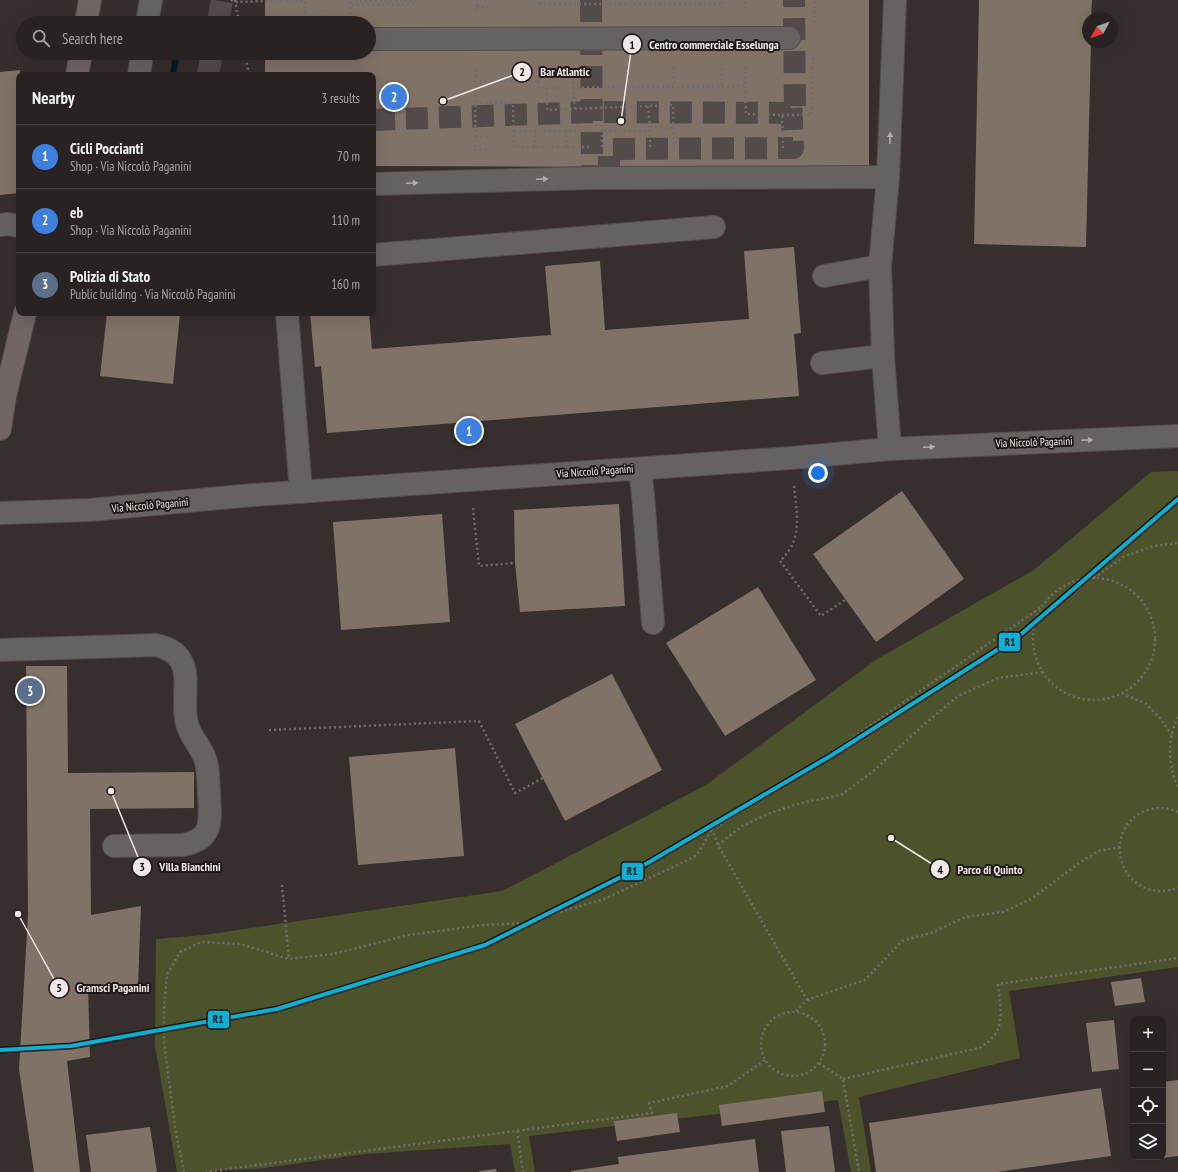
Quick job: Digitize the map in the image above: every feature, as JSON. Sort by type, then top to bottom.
[{"type":"main road","points":[[87,16],[90,0]]},
{"type":"main road","points":[[78,72],[80,60]]},
{"type":"main road","points":[[0,429],[5,396],[25,316]]},
{"type":"street","points":[[148,16],[151,0]]},
{"type":"street","points":[[890,448],[883,356],[880,266],[888,177],[895,0]]},
{"type":"street","points":[[376,39],[789,38]]},
{"type":"street","points":[[139,72],[141,60]]},
{"type":"street","points":[[376,184],[593,164],[888,177]]},
{"type":"street","points":[[0,225],[7,224],[16,226]]},
{"type":"street","points":[[376,255],[714,227]]},
{"type":"street","points":[[824,276],[880,266]]},
{"type":"street","points":[[287,316],[301,492]]},
{"type":"street","points":[[822,363],[883,356]]},
{"type":"street","name":"Via Niccolò Paganini","points":[[0,512],[90,510],[254,494],[791,458],[890,448],[1178,436]]},
{"type":"street","points":[[640,468],[654,623]]},
{"type":"street","points":[[0,650],[156,646],[167,648],[182,662],[186,680],[187,724],[191,735],[202,752],[206,762],[208,774],[210,820],[207,830],[201,839],[183,845],[114,846]]},
{"type":"path","points":[[231,0],[305,1],[304,16],[329,16]]},
{"type":"path","points":[[350,16],[350,1],[417,0]]},
{"type":"path","points":[[745,0],[745,16]]},
{"type":"path","points":[[814,23],[815,0]]},
{"type":"path","points":[[235,1],[238,16]]},
{"type":"path","points":[[352,5],[417,4]]},
{"type":"path","points":[[539,4],[723,4]]},
{"type":"path","points":[[745,65],[746,114],[811,115],[813,54]]},
{"type":"path","points":[[246,60],[248,72]]},
{"type":"path","points":[[475,156],[476,65]]},
{"type":"path","points":[[626,66],[626,86]]},
{"type":"path","points":[[674,66],[674,86]]},
{"type":"path","points":[[722,66],[722,86]]},
{"type":"path","points":[[476,81],[540,81]]},
{"type":"path","points":[[547,88],[626,86],[745,86]]},
{"type":"path","points":[[475,103],[513,103],[514,147],[566,147],[593,164]]},
{"type":"path","points":[[575,109],[674,105],[674,154]]},
{"type":"path","points":[[643,147],[650,147],[648,106]]},
{"type":"path","points":[[782,115],[783,153]]},
{"type":"path","points":[[650,126],[674,128]]},
{"type":"path","points":[[535,131],[535,147]]},
{"type":"path","points":[[566,147],[567,131]]},
{"type":"path","points":[[602,131],[602,147],[608,147]]},
{"type":"path","points":[[514,132],[650,131]]},
{"type":"path","points":[[475,137],[488,137]]},
{"type":"path","points":[[666,147],[674,147]]},
{"type":"path","points":[[475,150],[488,150]]},
{"type":"path","points":[[791,458],[797,510],[796,526],[793,543],[780,561],[821,616],[846,600]]},
{"type":"path","points":[[470,480],[479,566],[516,563]]},
{"type":"path","points":[[1094,578],[1125,556],[1154,546],[1178,543]]},
{"type":"path","points":[[1094,578],[1110,581],[1125,587],[1137,597],[1147,610],[1153,625],[1155,640],[1152,657],[1145,671],[1135,683],[1122,693],[1108,698],[1094,700],[1079,698],[1064,692],[1052,684],[1043,672],[1035,654],[1033,634],[1035,624],[1043,606],[1052,594],[1065,585],[1079,580],[1094,578]]},
{"type":"path","points":[[184,1172],[175,1128],[164,1042],[164,1006],[167,976],[180,952],[201,942],[240,944],[290,959],[333,954],[409,935],[483,925],[523,923],[604,899],[697,855],[712,829],[787,783],[1043,606]]},
{"type":"path","points":[[718,845],[742,826],[770,813],[801,803],[841,795],[871,773],[958,696],[998,678],[1043,672]]},
{"type":"path","points":[[1122,693],[1146,704],[1159,717],[1172,735]]},
{"type":"path","points":[[1178,717],[1172,735],[1170,754],[1172,773],[1178,789]]},
{"type":"path","points":[[269,730],[479,721],[515,793],[543,778]]},
{"type":"path","points":[[1178,812],[1163,808],[1152,809],[1142,813],[1133,819],[1126,827],[1121,837],[1120,847],[1121,860],[1126,872],[1134,881],[1145,888],[1157,891],[1169,891],[1178,888]]},
{"type":"path","points":[[712,829],[718,845],[807,1000]]},
{"type":"path","points":[[796,1011],[807,1000],[865,980],[902,941],[934,932],[965,917],[1003,912],[1031,899],[1098,851],[1120,847]]},
{"type":"path","points":[[282,885],[290,959]]},
{"type":"path","points":[[819,1063],[843,1079],[979,1048],[987,1044],[998,1031],[1001,1018],[998,984],[1178,958]]},
{"type":"path","points":[[796,1011],[813,1019],[820,1026],[824,1035],[825,1045],[823,1055],[819,1063],[806,1073],[791,1076],[776,1071],[765,1060],[762,1052],[761,1037],[764,1030],[774,1018],[781,1014],[796,1011]]},
{"type":"path","points":[[205,1172],[652,1113],[649,1103],[728,1086],[765,1060]]},
{"type":"path","points":[[843,1079],[859,1172]]},
{"type":"path","points":[[517,1131],[523,1172]]},
{"type":"green space","points":[[1178,471],[1178,967],[1009,991],[1020,1058],[859,1097],[871,1172],[851,1172],[838,1100],[529,1136],[535,1172],[515,1172],[510,1144],[366,1154],[257,1169],[214,1170],[214,1172],[177,1172],[155,1046],[156,939],[204,935],[502,891],[706,785],[877,659],[1034,570],[1151,472]]},
{"type":"water","points":[[172,60],[179,60],[177,72],[170,72]]},
{"type":"building","points":[[265,0],[869,0],[869,168],[376,166],[376,72],[265,72],[265,60],[376,60],[376,16],[265,16]]},
{"type":"building","points":[[979,0],[1092,0],[1091,12],[1082,12],[1082,48],[1091,48],[1086,247],[974,244]]},
{"type":"building","points":[[20,70],[20,72],[16,72],[16,193],[0,195],[0,72]]},
{"type":"building","points":[[794,247],[801,333],[794,334],[799,396],[327,433],[321,366],[315,367],[310,316],[369,316],[372,349],[551,335],[545,266],[600,261],[605,330],[749,319],[744,251]]},
{"type":"building","points":[[107,316],[180,316],[173,384],[100,376]]},
{"type":"building","points":[[902,491],[964,579],[876,642],[813,554]]},
{"type":"building","points":[[619,504],[625,606],[520,612],[515,563],[514,510]]},
{"type":"building","points":[[442,514],[450,622],[341,630],[333,522]]},
{"type":"building","points":[[758,587],[816,680],[725,736],[666,643]]},
{"type":"building","points":[[26,666],[67,666],[68,773],[194,772],[194,808],[90,809],[91,915],[141,906],[138,985],[88,986],[90,1057],[67,1061],[80,1172],[34,1172],[19,1069],[28,915]]},
{"type":"building","points":[[612,674],[662,770],[565,821],[515,724]]},
{"type":"building","points":[[455,748],[464,856],[358,865],[349,757]]},
{"type":"building","points":[[1141,978],[1145,1002],[1115,1006],[1111,982]]},
{"type":"building","points":[[1114,1020],[1119,1069],[1092,1072],[1086,1023]]},
{"type":"building","points":[[1178,1080],[1178,1156],[1166,1158],[1166,1088],[1166,1082]]},
{"type":"building","points":[[1101,1088],[1111,1156],[997,1172],[876,1172],[869,1123]]},
{"type":"building","points":[[822,1091],[825,1112],[722,1126],[719,1105]]},
{"type":"building","points":[[677,1113],[680,1132],[617,1141],[614,1121]]},
{"type":"building","points":[[829,1126],[835,1172],[786,1172],[781,1131]]},
{"type":"building","points":[[150,1127],[157,1172],[91,1172],[86,1135]]},
{"type":"building","points":[[755,1139],[759,1172],[571,1172],[619,1164],[618,1157]]},
{"type":"building","points":[[496,1169],[497,1172],[479,1172],[479,1171]]},
{"type":"tunnel","points":[[219,16],[222,0]]},
{"type":"tunnel","points":[[591,0],[592,167]]},
{"type":"tunnel","points":[[376,120],[592,112],[795,113],[794,0]]},
{"type":"tunnel","points":[[209,72],[211,60]]},
{"type":"tunnel","points":[[609,178],[609,149],[793,148],[791,99]]},
{"type":"transit line","name":"R1","points":[[0,1050],[71,1046],[277,1009],[485,945],[639,868],[832,755],[1019,636],[1178,499]]},
{"type":"place","name":"eb","points":[[394,97]]},
{"type":"place","name":"Bar Atlantic","points":[[443,101]]},
{"type":"place","name":"Centro commerciale Esselunga","points":[[621,121]]},
{"type":"place","name":"Cicli Poccianti","points":[[469,431]]},
{"type":"place","name":"Polizia di Stato","points":[[30,691]]},
{"type":"place","name":"Villa Bianchini","points":[[111,791]]},
{"type":"place","name":"Parco di Quinto","points":[[891,838]]},
{"type":"place","name":"Gramsci Paganini","points":[[18,914]]}]
